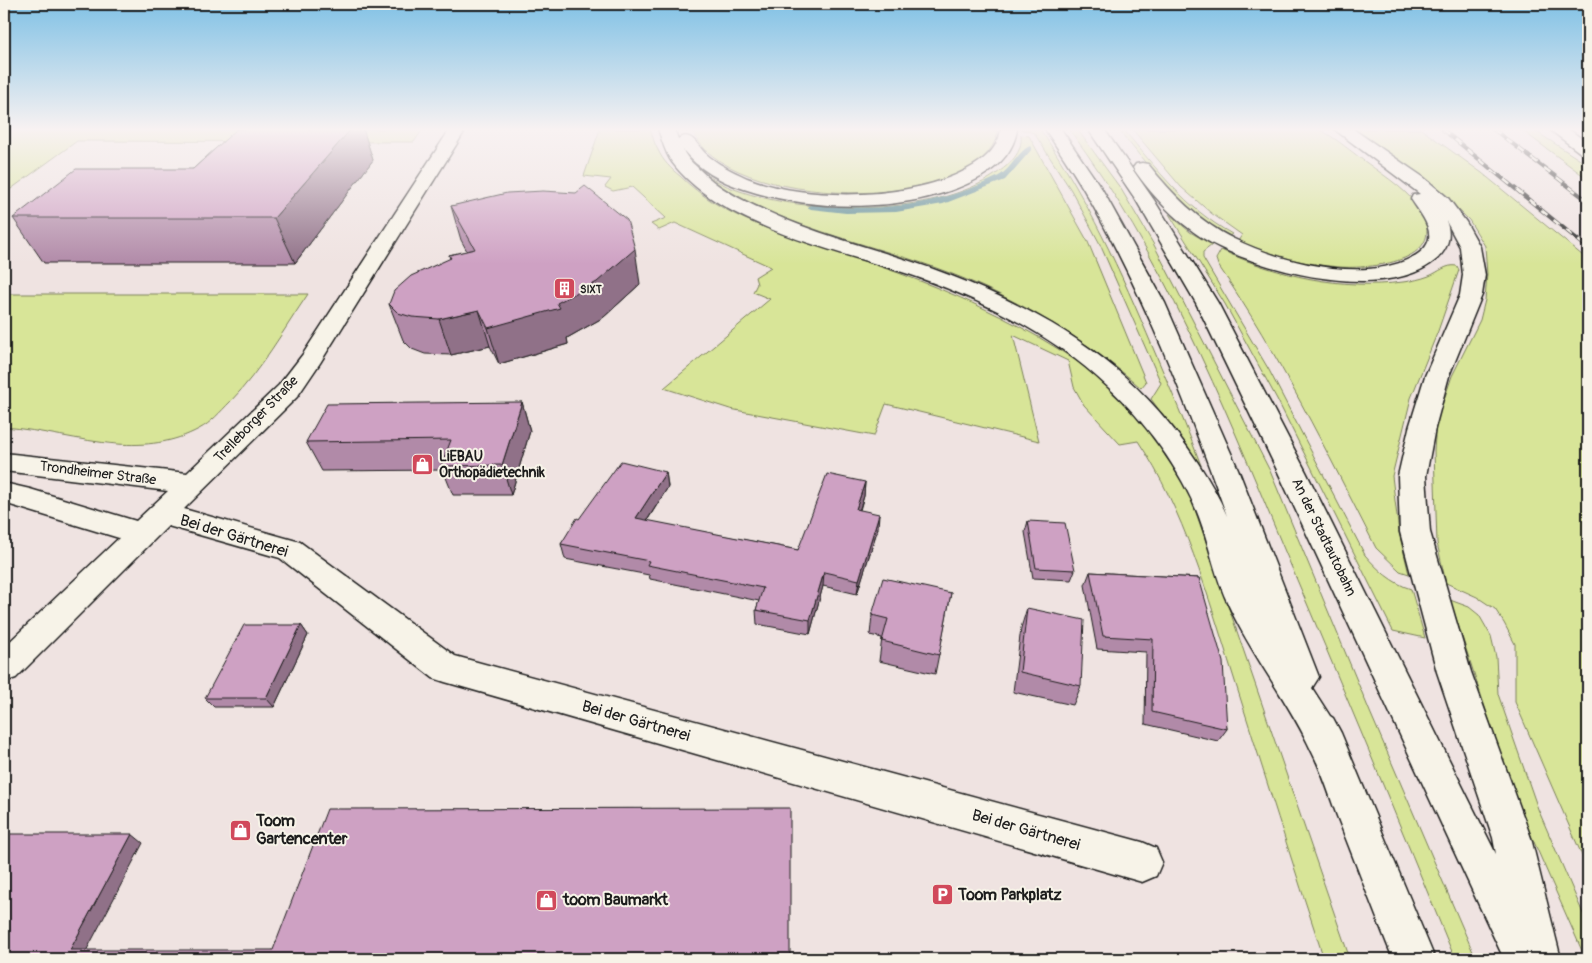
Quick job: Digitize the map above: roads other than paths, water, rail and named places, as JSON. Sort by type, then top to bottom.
[{"type":"main road","name":"Trelleborger Straße","points":[[4,668],[288,391],[312,358],[429,174]]},
{"type":"main road","points":[[693,174],[702,183],[736,205],[775,223],[928,274],[981,296],[1037,324],[1089,356],[1135,397],[1163,432],[1208,505],[1244,605],[1328,745]]},
{"type":"main road","points":[[726,174],[751,185],[786,194],[829,199],[877,199],[918,193],[950,184],[972,174]]},
{"type":"main road","points":[[1083,174],[1093,188],[1154,303],[1224,469],[1328,745],[1414,959]]},
{"type":"main road","name":"An der Stadtautobahn","points":[[1127,174],[1145,200],[1207,303],[1292,472],[1526,959]]},
{"type":"main road","points":[[1148,174],[1177,210],[1197,227],[1226,243],[1253,255],[1318,272],[1366,274],[1408,268],[1420,262],[1435,250],[1440,237],[1437,222],[1424,203],[1392,174]]},
{"type":"main road","points":[[1407,174],[1441,202],[1456,222],[1470,247],[1474,275],[1471,295],[1437,376],[1422,428],[1412,476],[1415,532],[1454,672],[1512,838],[1540,959]]},
{"type":"main road","name":"Trondheimer Straße","points":[[4,462],[192,484]]},
{"type":"main road","points":[[4,493],[152,524]]},
{"type":"main road","name":"Bei der Gärtnerei","points":[[152,524],[290,550],[445,668],[1142,862]]},
{"type":"waterway","points":[[811,207],[846,211],[896,210],[940,202],[1002,178],[1006,174]]},
{"type":"railway","points":[[1497,174],[1588,248]]},
{"type":"railway","points":[[1552,174],[1588,201]]},
{"type":"place","name":"SIXT","points":[[564,289]]},
{"type":"place","name":"LiEBAU Orthopädietechnik","points":[[423,464]]},
{"type":"place","name":"Toom Gartencenter","points":[[240,830]]},
{"type":"place","name":"Toom Parkplatz","points":[[942,895]]},
{"type":"place","name":"toom Baumarkt","points":[[547,900]]}]
